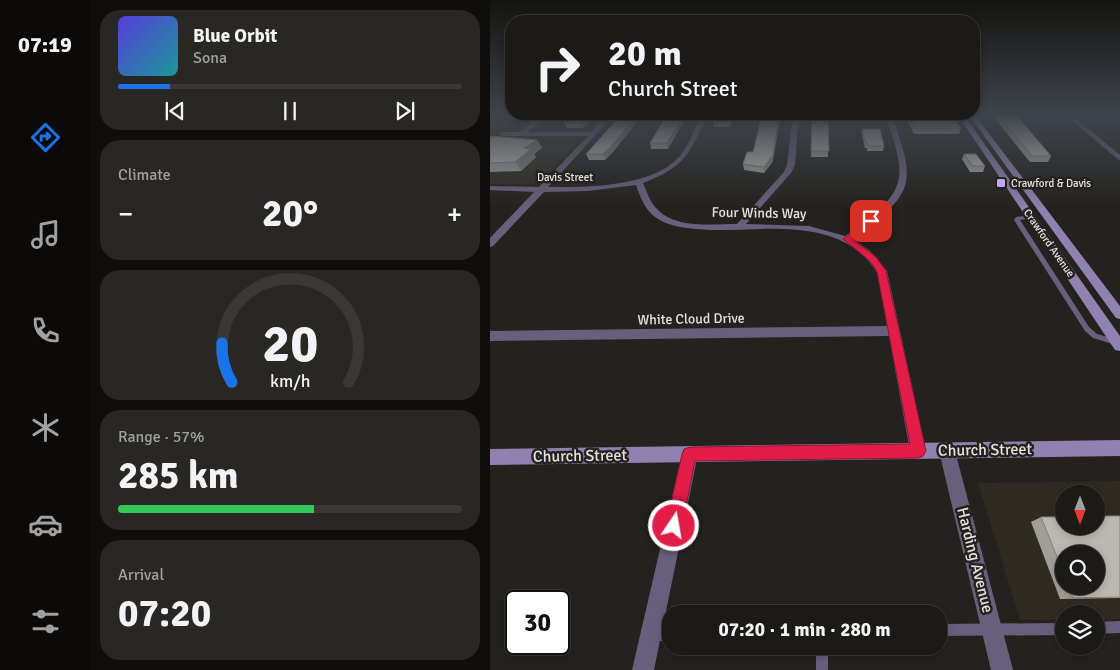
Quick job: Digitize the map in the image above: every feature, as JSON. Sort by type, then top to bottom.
[{"type":"main road","name":"Crawford Avenue","points":[[982,146],[1119,344]]},
{"type":"main road","name":"Crawford Avenue","points":[[995,146],[1120,315]]},
{"type":"main road","name":"Church Street","points":[[490,457],[1120,448]]},
{"type":"street","points":[[490,244],[581,146]]},
{"type":"street","name":"Davis Street","points":[[490,188],[593,188],[639,182],[678,162],[688,146]]},
{"type":"street","points":[[740,226],[787,173],[791,165],[793,146]]},
{"type":"street","points":[[847,239],[886,207],[898,194],[904,179],[905,165],[899,146]]},
{"type":"street","points":[[1105,146],[1120,159]]},
{"type":"street","name":"Four Winds Way","points":[[639,182],[650,205],[657,214],[669,220],[686,225],[704,227],[799,227],[817,230],[847,239],[873,259],[882,271],[918,451]]},
{"type":"street","points":[[1008,184],[1023,184]]},
{"type":"street","name":"White Cloud Drive","points":[[490,336],[893,332]]},
{"type":"street","name":"Harding Avenue","points":[[947,451],[1002,670]]},
{"type":"street","points":[[643,670],[690,454]]},
{"type":"lane","points":[[1031,217],[1018,218],[1018,220],[1087,329],[1095,336],[1119,344]]},
{"type":"lane","points":[[1105,628],[1120,627]]},
{"type":"lane","points":[[947,630],[1055,629]]},
{"type":"lane","points":[[650,635],[662,634]]},
{"type":"lane","points":[[822,655],[822,670]]},
{"type":"shaded area","points":[[490,146],[574,146],[540,181],[532,184],[490,184]]},
{"type":"shaded area","points":[[1120,481],[1120,619],[1105,620],[1105,605],[1055,605],[1055,620],[1020,620],[978,483]]},
{"type":"building","points":[[490,146],[527,146],[524,148],[531,149],[515,162],[490,163]]},
{"type":"building","points":[[593,146],[611,146],[603,154],[586,154]]},
{"type":"building","points":[[754,146],[774,146],[773,155],[764,167],[743,164],[747,152],[753,152]]},
{"type":"building","points":[[811,146],[829,146],[829,151],[811,151]]},
{"type":"building","points":[[1024,146],[1043,146],[1051,156],[1032,156]]},
{"type":"building","points":[[964,154],[976,154],[985,166],[973,166]]},
{"type":"building","points":[[1105,516],[1120,516],[1120,597],[1073,598],[1072,595],[1105,595],[1105,545],[1055,545],[1055,552],[1041,517],[1055,517],[1055,535],[1105,535]]},
{"type":"place","name":"Crawford & Davis","points":[[1001,183]]},
{"type":"route","points":[[674,526],[690,454],[918,451],[882,271],[873,259],[847,239],[871,221]]}]
